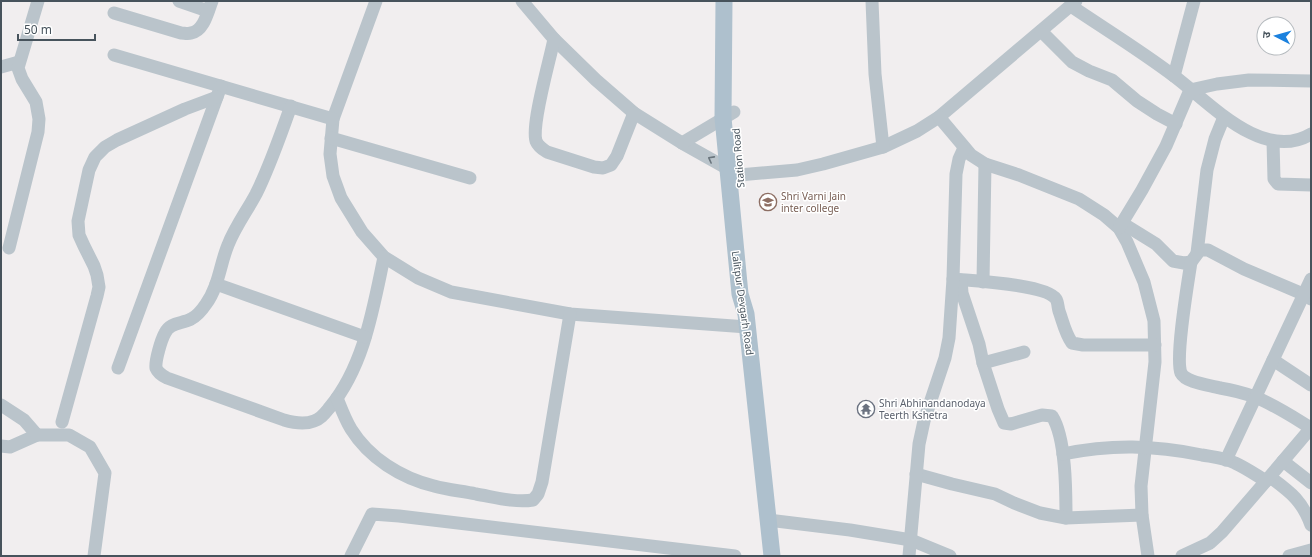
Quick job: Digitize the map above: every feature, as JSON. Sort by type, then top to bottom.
[{"type":"main road","name":"Lalitpur Devgarh Road","points":[[724,1],[728,115],[733,171],[740,294],[747,320],[772,556]]},
{"type":"main road","points":[[728,115],[732,84],[733,1]]},
{"type":"street","points":[[9,248],[36,144],[39,119],[36,102],[19,74],[18,68],[38,1]]},
{"type":"street","points":[[114,13],[181,33],[191,34],[197,31],[203,24],[210,6],[179,1]]},
{"type":"street","points":[[376,1],[333,119],[330,138],[330,154],[333,176],[341,198],[362,232],[384,257],[418,278],[451,292],[570,314],[747,320]]},
{"type":"street","points":[[522,1],[554,40],[596,80],[634,113],[682,143],[733,171],[797,170],[883,147],[917,131],[939,117],[1074,3],[1174,76],[1224,117],[1249,132],[1273,141],[1291,142],[1305,138],[1311,134]]},
{"type":"street","points":[[872,1],[875,74],[883,147]]},
{"type":"street","points":[[1174,76],[1194,1]]},
{"type":"street","points":[[1041,31],[1072,62],[1089,71],[1112,80],[1138,101],[1157,114],[1176,124]]},
{"type":"street","points":[[554,40],[537,116],[535,132],[536,141],[540,147],[547,152],[594,167],[603,168],[610,165],[617,156],[634,113]]},
{"type":"street","points":[[114,55],[219,92],[291,106],[333,119]]},
{"type":"street","points":[[1,68],[19,62]]},
{"type":"street","points":[[1190,90],[1217,84],[1249,80],[1311,80]]},
{"type":"street","points":[[1148,556],[1142,515],[1141,486],[1156,362],[1154,321],[1144,282],[1121,225],[1166,146],[1190,90]]},
{"type":"street","points":[[118,368],[219,92]]},
{"type":"street","points":[[62,422],[98,292],[97,275],[79,235],[78,222],[82,197],[92,163],[99,151],[117,140],[219,92]]},
{"type":"street","points":[[291,106],[273,156],[256,194],[228,244],[216,284],[207,304],[199,313],[190,319],[173,324],[168,328],[156,362],[156,369],[167,378],[284,420],[303,424],[313,422],[321,418],[337,398],[357,360],[376,299],[384,257]]},
{"type":"street","points":[[682,143],[728,115]]},
{"type":"street","points":[[939,117],[964,148],[971,155],[985,164],[1019,175],[1079,199],[1121,225],[1156,244],[1174,261],[1184,263],[1194,257],[1200,250],[1208,250],[1244,269],[1307,296]]},
{"type":"street","points":[[1182,556],[1210,543],[1222,532],[1311,428],[1256,397],[1241,392],[1191,381],[1183,376],[1181,372],[1180,350],[1207,170],[1215,139],[1224,117]]},
{"type":"street","points":[[330,138],[470,178]]},
{"type":"street","points":[[1273,141],[1274,179],[1278,184],[1311,185]]},
{"type":"street","points":[[909,556],[919,444],[924,421],[945,358],[957,280],[956,174],[959,159],[964,148]]},
{"type":"street","points":[[982,282],[985,164]]},
{"type":"street","points":[[1226,460],[1273,360],[1307,296],[1311,279]]},
{"type":"street","points":[[957,280],[1008,284],[1043,291],[1051,295],[1056,299],[1067,335],[1072,343],[1084,345],[1155,345]]},
{"type":"street","points":[[957,280],[979,344],[983,363],[998,409],[1004,423],[1011,424],[1042,415],[1052,416],[1057,423],[1063,454],[1066,518]]},
{"type":"street","points":[[216,284],[365,337]]},
{"type":"street","points":[[337,398],[350,428],[380,460],[398,473],[418,482],[435,486],[509,499],[525,501],[533,500],[538,494],[542,482],[570,314]]},
{"type":"street","points":[[983,363],[1024,352]]},
{"type":"street","points":[[1273,360],[1311,385]]},
{"type":"street","points":[[1,405],[24,420],[37,436]]},
{"type":"street","points":[[1,446],[10,447],[37,436],[69,435],[90,447],[104,474],[94,556]]},
{"type":"street","points":[[1063,454],[1107,447],[1146,446],[1182,451],[1226,460],[1236,463],[1289,491],[1306,512],[1311,525]]},
{"type":"street","points":[[1283,461],[1311,483]]},
{"type":"street","points":[[916,474],[995,494],[1040,513],[1066,518],[1142,515]]},
{"type":"street","points":[[351,556],[372,514],[399,516],[668,552],[735,556]]},
{"type":"street","points":[[768,520],[850,530],[911,540],[950,556]]},
{"type":"street","points":[[1290,556],[1311,550]]},
{"type":"place","name":"Shri Varni Jain inter college","points":[[768,202]]},
{"type":"place","name":"Shri Abhinandanodaya Teerth Kshetra","points":[[866,409]]}]
